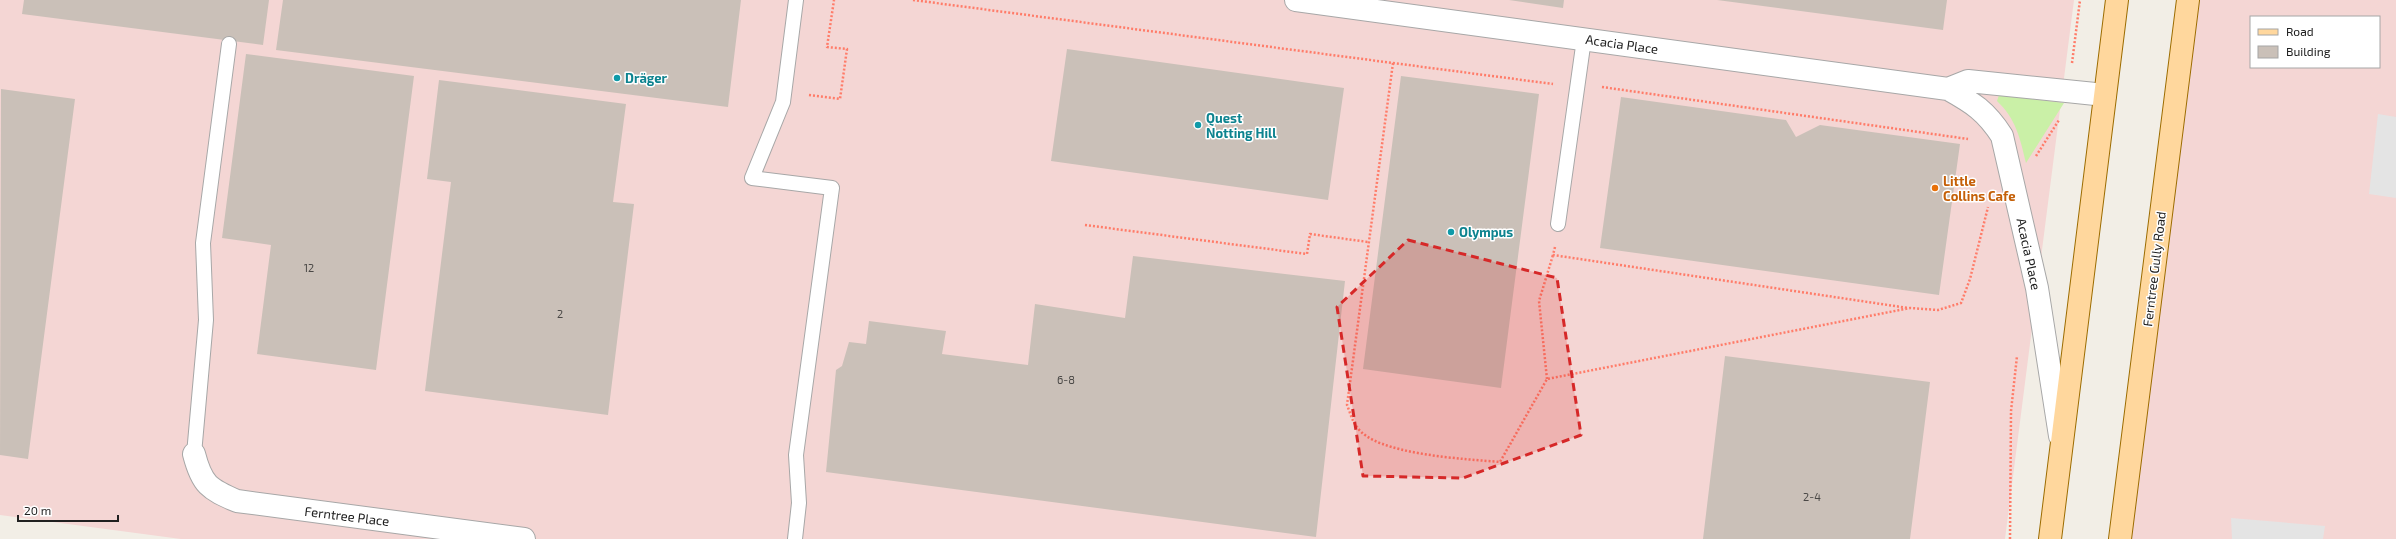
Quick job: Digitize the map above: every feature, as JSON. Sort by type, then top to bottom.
[{"type":"main road","points":[[2050,539],[2117,0]]},
{"type":"main road","name":"Ferntree Gully Road","points":[[2120,539],[2188,0]]},
{"type":"street","name":"Acacia Place","points":[[1296,0],[1948,89],[1971,102],[1991,117],[2002,136],[2037,288],[2061,446]]},
{"type":"street","name":"Acacia Place","points":[[1948,89],[1968,81],[2105,95]]},
{"type":"street","name":"Ferntree Place","points":[[194,454],[199,473],[213,490],[237,501],[524,539]]},
{"type":"lane","points":[[794,539],[799,503],[796,455],[832,188],[752,178],[783,102],[796,0]]},
{"type":"lane","points":[[1558,224],[1584,39]]},
{"type":"lane","points":[[194,454],[206,320],[203,243],[229,44]]},
{"type":"path","points":[[784,92],[840,99],[846,49],[827,47],[834,0]]},
{"type":"path","points":[[913,0],[1393,63],[1604,87],[1972,139]]},
{"type":"path","points":[[1393,63],[1347,405],[1357,428],[1383,446],[1434,455],[1500,462],[1547,379],[1539,301],[1553,255],[1558,224]]},
{"type":"path","points":[[1553,255],[1910,308],[1938,310],[1961,303],[1970,279],[1989,202]]},
{"type":"path","points":[[1085,225],[1307,254],[1310,234],[1368,242]]},
{"type":"path","points":[[1547,379],[1910,308]]},
{"type":"path","points":[[2010,539],[2011,411],[2016,354]]},
{"type":"highlighted area","points":[[1408,240],[1557,278],[1581,435],[1463,478],[1363,476],[1337,307]]},
{"type":"shaded area","points":[[0,0],[2074,0],[2005,539],[181,539],[0,515]]},
{"type":"shaded area","points":[[2197,0],[2396,0],[2396,539],[2123,539]]},
{"type":"shaded area","points":[[2378,114],[2396,117],[2396,198],[2369,194]]},
{"type":"shaded area","points":[[2231,518],[2325,526],[2323,539],[2232,539]]},
{"type":"green space","points":[[1999,95],[2064,103],[2026,163],[2013,122],[1997,101]]},
{"type":"building","points":[[24,0],[269,0],[263,45],[22,14]]},
{"type":"building","name":"Dräger","points":[[283,0],[741,0],[728,107],[276,50]]},
{"type":"building","points":[[1509,0],[1564,0],[1563,8]]},
{"type":"building","points":[[1717,0],[1947,0],[1943,30]]},
{"type":"building","name":"Quest Notting Hill","points":[[1067,49],[1344,88],[1328,200],[1051,161]]},
{"type":"building","points":[[246,54],[414,76],[376,370],[257,354],[271,245],[222,238]]},
{"type":"building","name":"Olympus","points":[[1401,76],[1539,94],[1501,388],[1363,369]]},
{"type":"building","points":[[439,80],[626,104],[613,202],[634,204],[608,415],[425,391],[451,182],[427,179]]},
{"type":"building","points":[[1,89],[75,99],[28,459],[0,455]]},
{"type":"building","points":[[1621,97],[1786,120],[1796,137],[1820,125],[1960,144],[1939,295],[1600,248]]},
{"type":"building","points":[[1133,256],[1345,281],[1316,537],[826,472],[836,370],[842,366],[849,342],[866,344],[869,321],[946,331],[942,354],[1028,365],[1035,304],[1125,318]]},
{"type":"building","points":[[1725,356],[1930,382],[1910,539],[1703,539]]},
{"type":"place","name":"Dräger","points":[[617,78]]},
{"type":"place","name":"Quest Notting Hill","points":[[1198,125]]},
{"type":"place","name":"Little Collins Cafe","points":[[1935,188]]},
{"type":"place","name":"Olympus","points":[[1451,232]]}]
